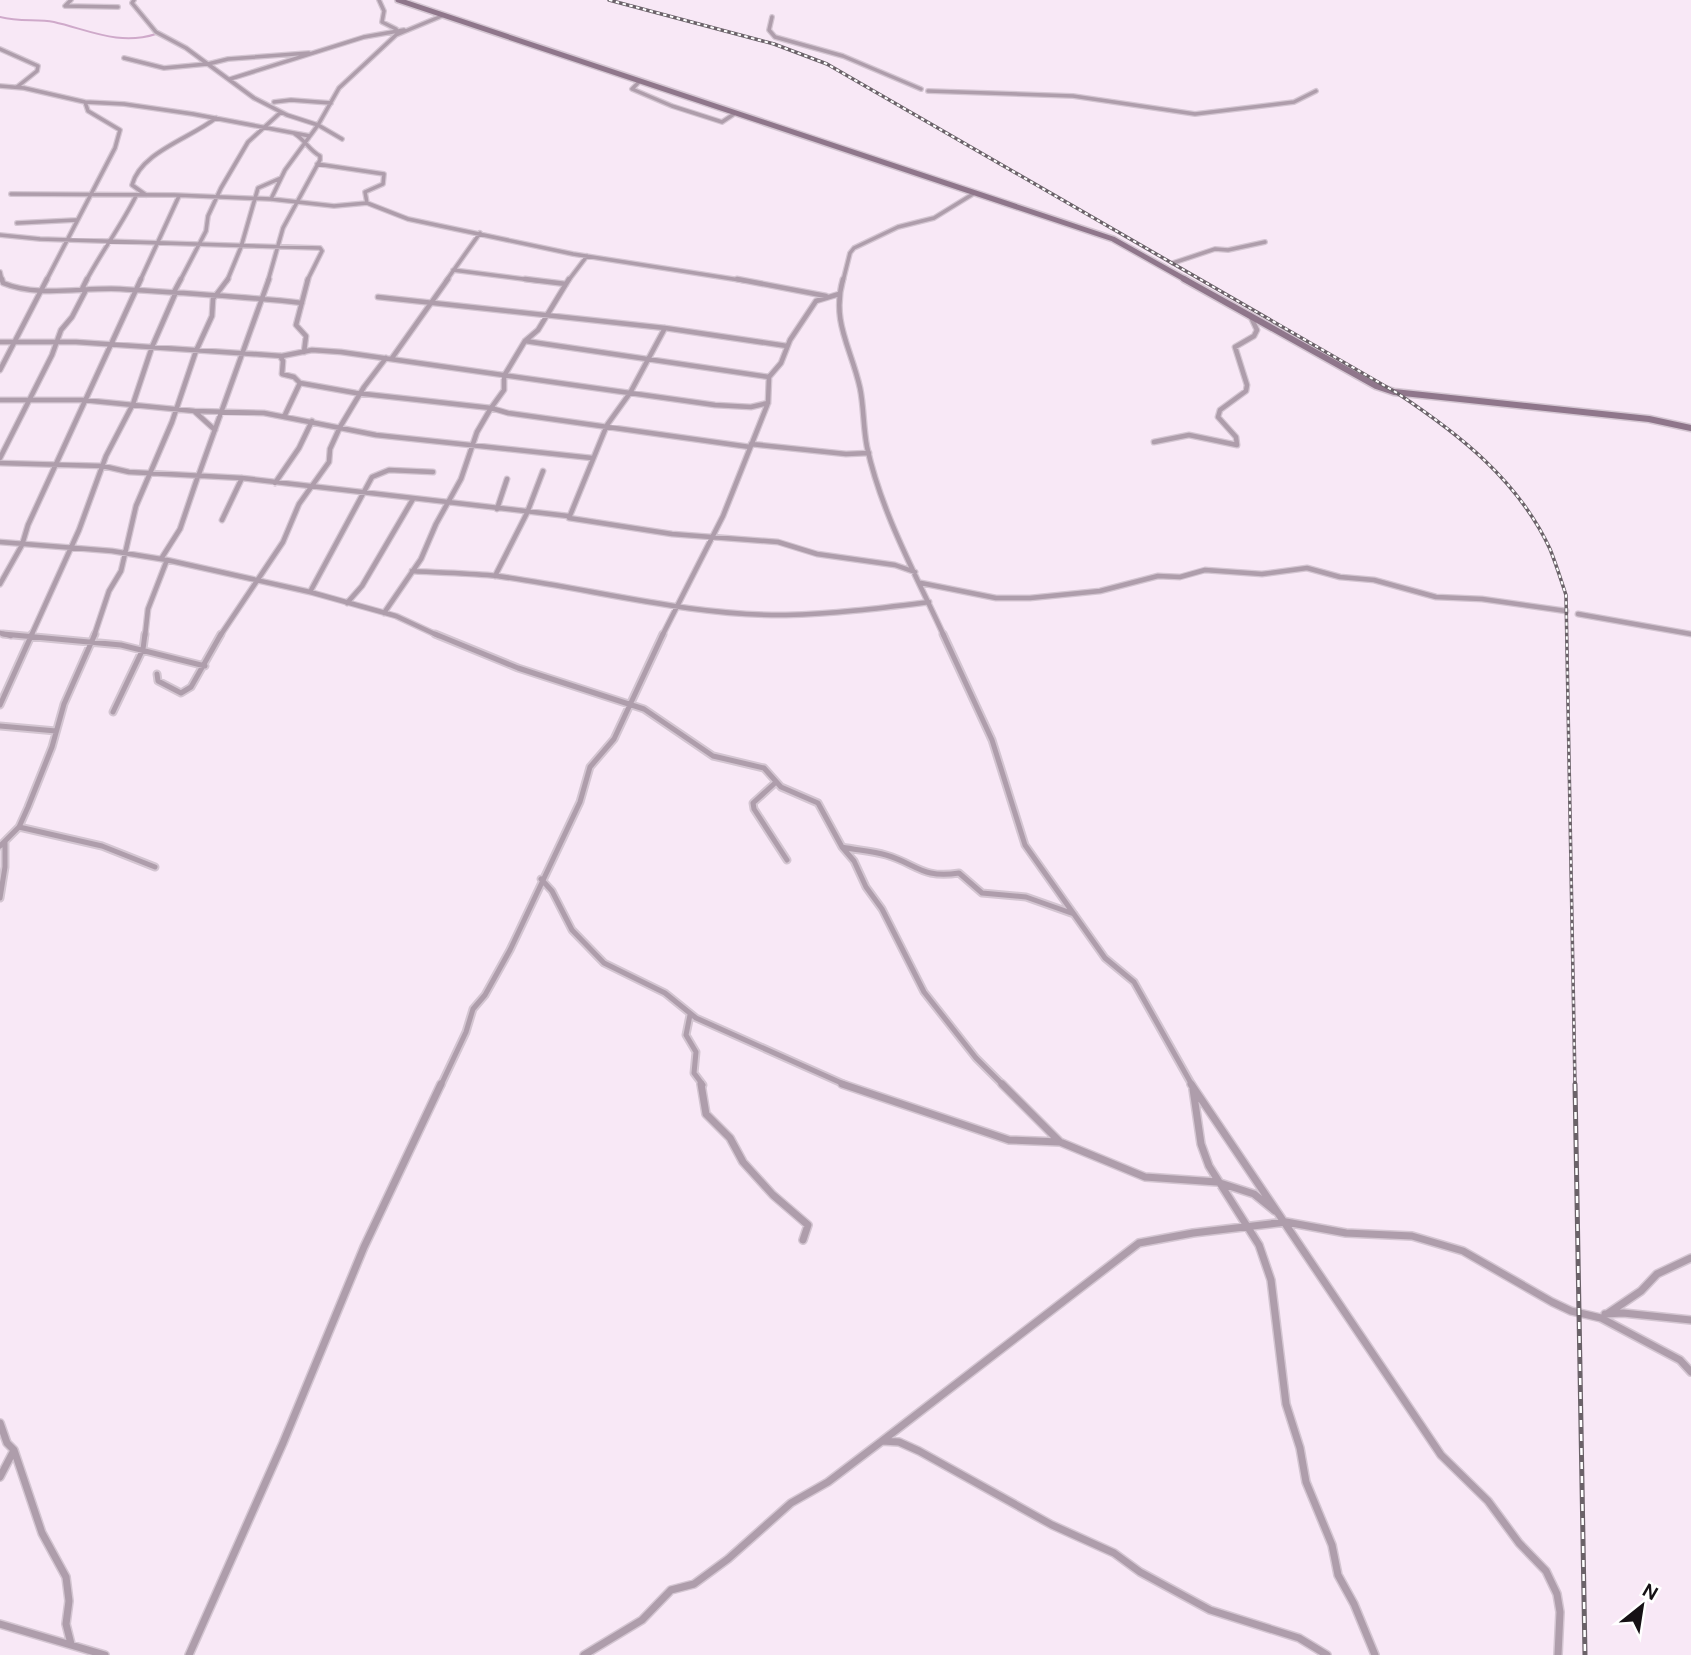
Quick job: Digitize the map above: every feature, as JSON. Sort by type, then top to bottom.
[{"type":"street","points":[[71,0],[65,6],[118,7]]},
{"type":"street","points":[[134,0],[132,3],[156,32],[168,36],[254,98],[281,112],[318,125],[342,139]]},
{"type":"street","points":[[379,0],[384,11],[382,22],[398,30]]},
{"type":"street","points":[[398,0],[1114,239],[1355,375],[1394,391],[1649,419],[1691,428]]},
{"type":"street","points":[[271,199],[281,178],[318,125],[339,88],[392,39],[444,15]]},
{"type":"street","points":[[772,18],[768,28],[775,37],[842,56],[905,80],[921,89]]},
{"type":"street","points":[[230,79],[364,37],[411,29]]},
{"type":"street","points":[[0,49],[38,66],[37,71],[17,87]]},
{"type":"street","points":[[124,58],[164,68],[228,59],[319,52]]},
{"type":"street","points":[[639,82],[632,89],[687,111],[722,122],[734,114]]},
{"type":"street","points":[[0,86],[17,87],[85,102],[124,104],[216,118],[310,136]]},
{"type":"street","points":[[928,91],[1073,96],[1195,114],[1294,102],[1315,92]]},
{"type":"street","points":[[274,102],[292,100],[331,103]]},
{"type":"street","points":[[0,370],[75,220],[115,148],[120,131],[88,111],[85,102]]},
{"type":"street","points":[[0,705],[71,548],[103,466],[133,404],[152,347],[216,198],[248,142],[281,112]]},
{"type":"street","points":[[147,196],[132,184],[140,165],[160,151],[193,135],[216,118]]},
{"type":"street","points":[[113,712],[143,649],[148,610],[164,559],[180,529],[241,354],[260,309],[283,228],[320,156],[311,151],[306,142],[295,134]]},
{"type":"street","points":[[317,164],[384,174],[383,184],[365,192],[368,203]]},
{"type":"street","points":[[0,898],[5,867],[2,844],[19,827],[126,553],[136,506],[212,316],[213,299],[231,273],[260,186],[281,178]]},
{"type":"street","points":[[10,194],[271,199],[296,204],[334,206],[368,203],[408,219],[587,256],[741,278],[826,296]]},
{"type":"street","points":[[973,194],[934,218],[898,227],[853,248],[839,294],[839,323],[862,398],[869,453],[902,544],[992,740],[1016,811],[1020,834],[1105,958],[1134,982],[1192,1086],[1441,1455],[1488,1501],[1519,1543],[1546,1571],[1557,1594],[1560,1612],[1558,1655]]},
{"type":"street","points":[[136,196],[118,231],[108,241],[72,317],[61,330],[0,460],[103,466],[151,474],[242,478],[568,516],[576,521],[598,521],[673,534],[778,542],[817,554],[895,565],[917,573]]},
{"type":"street","points":[[0,584],[22,545],[28,524],[83,401],[179,196]]},
{"type":"street","points":[[17,223],[75,220]]},
{"type":"street","points":[[392,358],[480,233]]},
{"type":"street","points":[[0,235],[322,249],[308,277],[296,325],[306,336],[304,352]]},
{"type":"street","points":[[1173,263],[1215,249],[1228,250],[1265,242]]},
{"type":"street","points":[[384,613],[412,571],[461,478],[477,432],[504,390],[504,376],[587,256]]},
{"type":"street","points":[[453,270],[566,284]]},
{"type":"street","points":[[0,272],[1,285],[20,290],[175,292],[302,303]]},
{"type":"street","points":[[189,1655],[283,1443],[364,1247],[466,1032],[473,1009],[485,995],[510,950],[541,879],[580,802],[590,767],[614,739],[649,657],[713,538],[768,403],[769,377],[781,363],[787,346],[816,301],[839,294]]},
{"type":"street","points":[[378,297],[664,328],[787,346]]},
{"type":"street","points":[[1154,442],[1189,435],[1237,445],[1236,437],[1218,417],[1220,410],[1246,391],[1247,385],[1236,347],[1254,336],[1256,331],[1250,315]]},
{"type":"street","points":[[568,516],[607,425],[630,393],[664,328]]},
{"type":"street","points":[[61,330],[76,342]]},
{"type":"street","points":[[0,342],[57,341],[280,356],[312,350],[485,370],[504,376],[735,406],[768,403]]},
{"type":"street","points":[[526,341],[769,377]]},
{"type":"street","points":[[280,356],[283,361],[282,374],[294,377],[299,383],[356,393],[491,408],[508,413],[750,445],[846,454],[869,453]]},
{"type":"street","points":[[157,674],[158,681],[181,693],[191,687],[227,624],[286,536],[310,487],[329,462],[330,449],[340,427],[386,358]]},
{"type":"street","points":[[284,417],[299,383]]},
{"type":"street","points":[[0,400],[83,401],[194,411],[264,413],[376,435],[592,458]]},
{"type":"street","points":[[194,411],[215,430]]},
{"type":"street","points":[[275,483],[283,467],[299,447],[312,421]]},
{"type":"street","points":[[310,592],[372,477],[384,471],[433,472]]},
{"type":"street","points":[[495,576],[527,513],[543,471]]},
{"type":"street","points":[[222,520],[242,478]]},
{"type":"street","points":[[497,509],[507,479]]},
{"type":"street","points":[[347,603],[362,586],[412,499]]},
{"type":"street","points":[[0,542],[164,559],[310,592],[384,613],[518,668],[630,703],[655,715],[713,755],[764,768],[775,783],[818,803],[842,847],[854,861],[924,992],[976,1058],[1060,1142]]},
{"type":"street","points":[[921,583],[996,598],[1030,598],[1100,591],[1158,576],[1180,577],[1205,570],[1262,574],[1307,568],[1340,577],[1374,580],[1436,597],[1482,599],[1566,611]]},
{"type":"street","points":[[412,571],[495,576],[678,607],[786,615],[830,611],[848,613],[929,602]]},
{"type":"street","points":[[1578,614],[1691,634]]},
{"type":"street","points":[[0,633],[28,639],[91,641],[143,649],[205,666]]},
{"type":"street","points":[[0,726],[56,731]]},
{"type":"street","points":[[775,783],[753,803],[754,809],[787,859]]},
{"type":"street","points":[[19,827],[123,852],[155,867]]},
{"type":"street","points":[[842,847],[887,855],[929,874],[939,876],[958,873],[982,893],[1026,897],[1074,914]]},
{"type":"street","points":[[541,879],[552,891],[572,930],[604,963],[665,993],[690,1015],[849,1087],[935,1118],[1009,1140],[1060,1142],[1145,1177],[1217,1182],[1254,1194],[1286,1222]]},
{"type":"street","points":[[690,1015],[686,1035],[696,1052],[694,1073],[703,1086],[706,1114],[730,1138],[743,1162],[773,1195],[808,1224],[803,1240]]},
{"type":"street","points":[[1192,1086],[1201,1144],[1217,1182],[1259,1245],[1271,1280],[1286,1404],[1300,1448],[1306,1482],[1332,1545],[1338,1575],[1354,1604],[1375,1655]]},
{"type":"street","points":[[584,1655],[642,1620],[671,1590],[694,1584],[791,1503],[828,1482],[1139,1243],[1193,1233],[1286,1222],[1346,1233],[1412,1236],[1463,1251],[1552,1302],[1571,1311],[1595,1316],[1680,1360],[1691,1372]]},
{"type":"street","points":[[1607,1314],[1641,1292],[1657,1274],[1691,1258]]},
{"type":"street","points":[[1595,1316],[1623,1313],[1691,1320]]},
{"type":"street","points":[[0,1423],[7,1443],[14,1450],[42,1533],[66,1577],[69,1601],[66,1624],[71,1644]]},
{"type":"street","points":[[882,1441],[899,1442],[919,1451],[1052,1525],[1114,1553],[1140,1572],[1210,1610],[1299,1638],[1327,1655]]},
{"type":"street","points":[[0,1477],[14,1450]]},
{"type":"street","points":[[0,1624],[105,1655]]},
{"type":"waterway","points":[[0,17],[54,22],[117,38],[156,34]]},
{"type":"railway","points":[[609,0],[774,44],[827,64],[1397,393],[1464,442],[1504,480],[1537,524],[1550,549],[1566,595],[1575,1085]]},
{"type":"railway","points":[[1575,1084],[1585,1655]]}]
